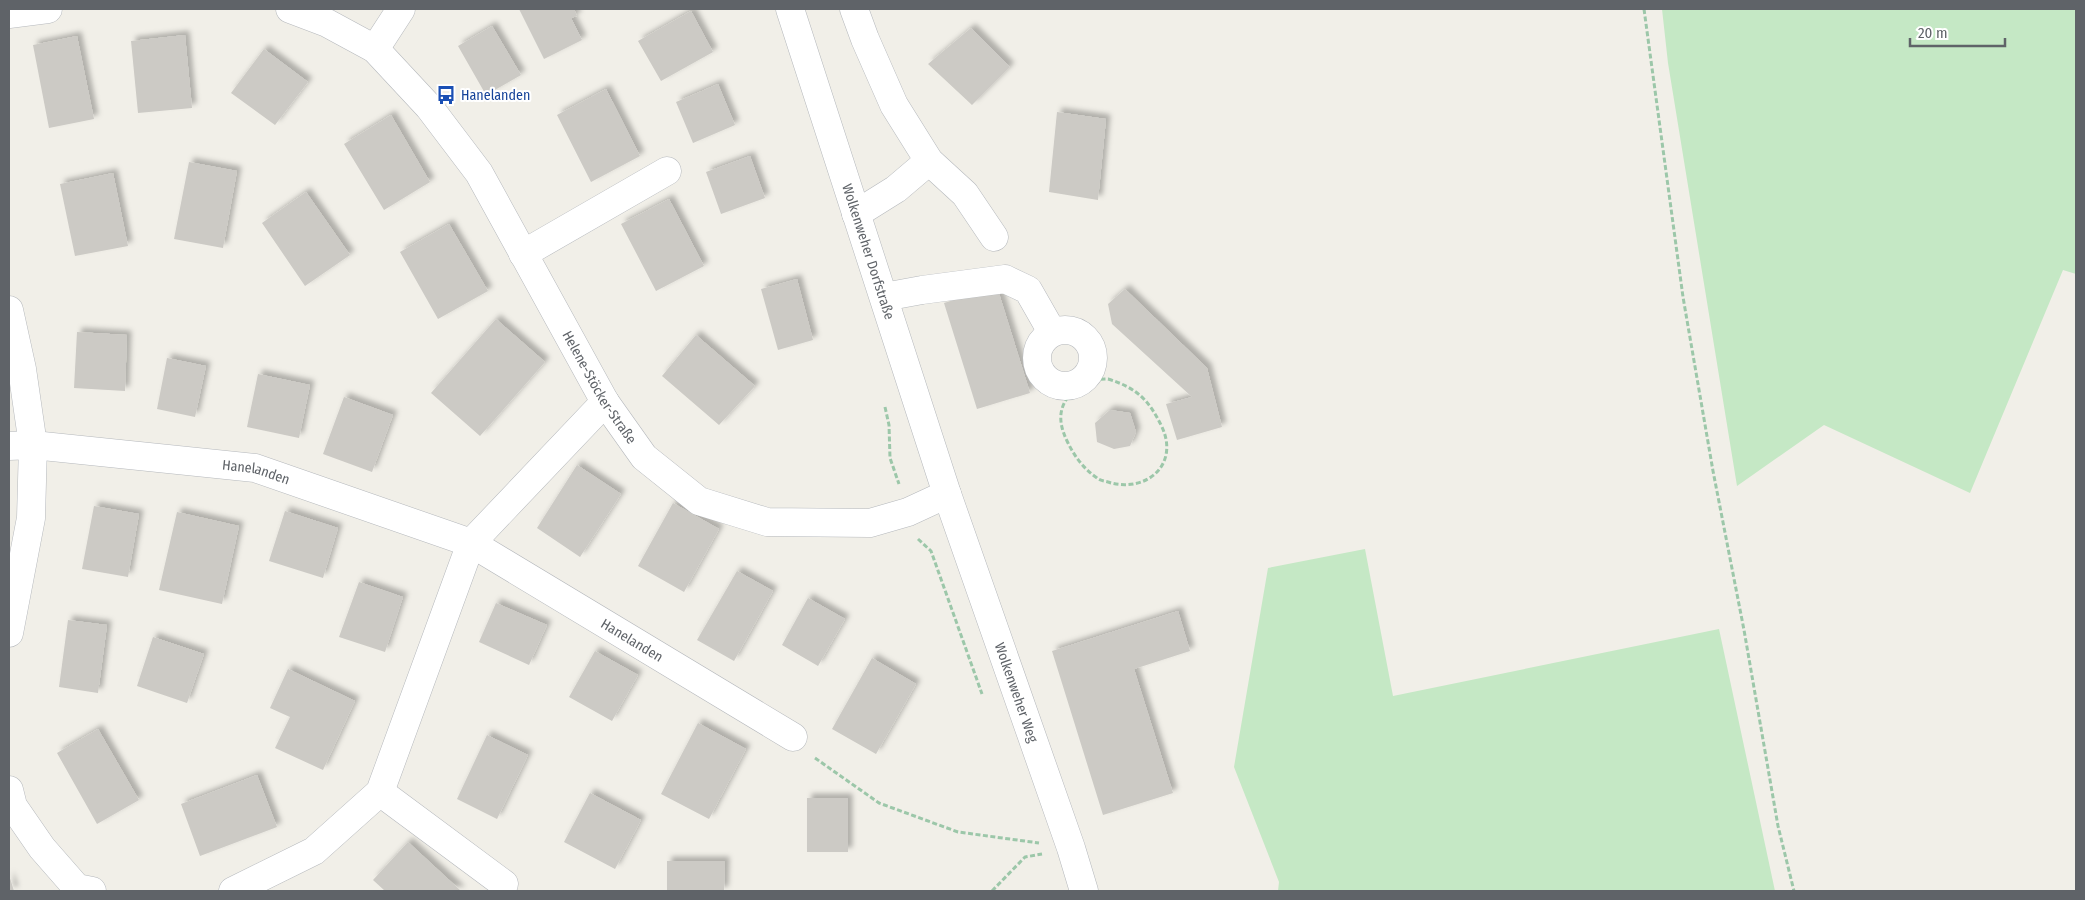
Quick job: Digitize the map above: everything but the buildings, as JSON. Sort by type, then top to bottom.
[{"type":"street","points":[[9,14],[48,9]]},
{"type":"street","name":"Helene-Stöcker-Straße","points":[[290,9],[327,23],[375,49],[429,107],[479,173],[605,402],[644,458],[699,501],[767,522],[870,523],[908,512],[947,494]]},
{"type":"street","points":[[375,49],[401,9]]},
{"type":"street","name":"Wolkenweher Dorfstraße","points":[[790,9],[947,494]]},
{"type":"street","points":[[854,9],[894,105],[929,161],[964,194],[994,237]]},
{"type":"street","points":[[856,214],[896,189],[929,161]]},
{"type":"street","points":[[523,254],[667,171]]},
{"type":"street","points":[[884,297],[1005,279],[1028,290],[1052,332]]},
{"type":"street","points":[[9,310],[22,369],[21,445],[31,518],[9,633]]},
{"type":"street","points":[[1064,329],[1076,332],[1089,342],[1093,356],[1092,367],[1083,380],[1072,386],[1057,386],[1047,380],[1040,372],[1036,360],[1037,350],[1044,337],[1052,332],[1064,329]]},
{"type":"street","points":[[232,891],[314,851],[380,792],[470,542],[605,402]]},
{"type":"street","name":"Hanelanden","points":[[21,445],[256,468],[470,542],[793,737]]},
{"type":"street","name":"Wolkenweher Weg","points":[[947,494],[1071,848],[1084,891]]},
{"type":"street","points":[[9,790],[13,806],[42,848],[81,890]]},
{"type":"street","points":[[380,792],[504,884]]},
{"type":"path","points":[[1644,9],[1666,179],[1688,326],[1778,826],[1794,891]]},
{"type":"path","points":[[1108,379],[1124,384],[1142,396],[1154,411],[1164,431],[1169,448],[1157,475],[1143,481],[1121,485],[1098,479],[1075,457],[1060,428],[1060,412],[1067,396],[1083,380],[1108,379]]},
{"type":"path","points":[[793,737],[814,758],[878,803],[958,832],[1071,848]]},
{"type":"path","points":[[992,891],[1025,857],[1071,848]]},
{"type":"green space","points":[[1662,9],[2076,9],[2076,274],[2063,270],[1970,493],[1824,425],[1737,486],[1668,63]]},
{"type":"green space","points":[[1365,549],[1393,696],[1719,629],[1775,891],[1278,891],[1279,882],[1234,767],[1268,568]]},
{"type":"place","name":"Hanelanden","points":[[446,95]]}]
